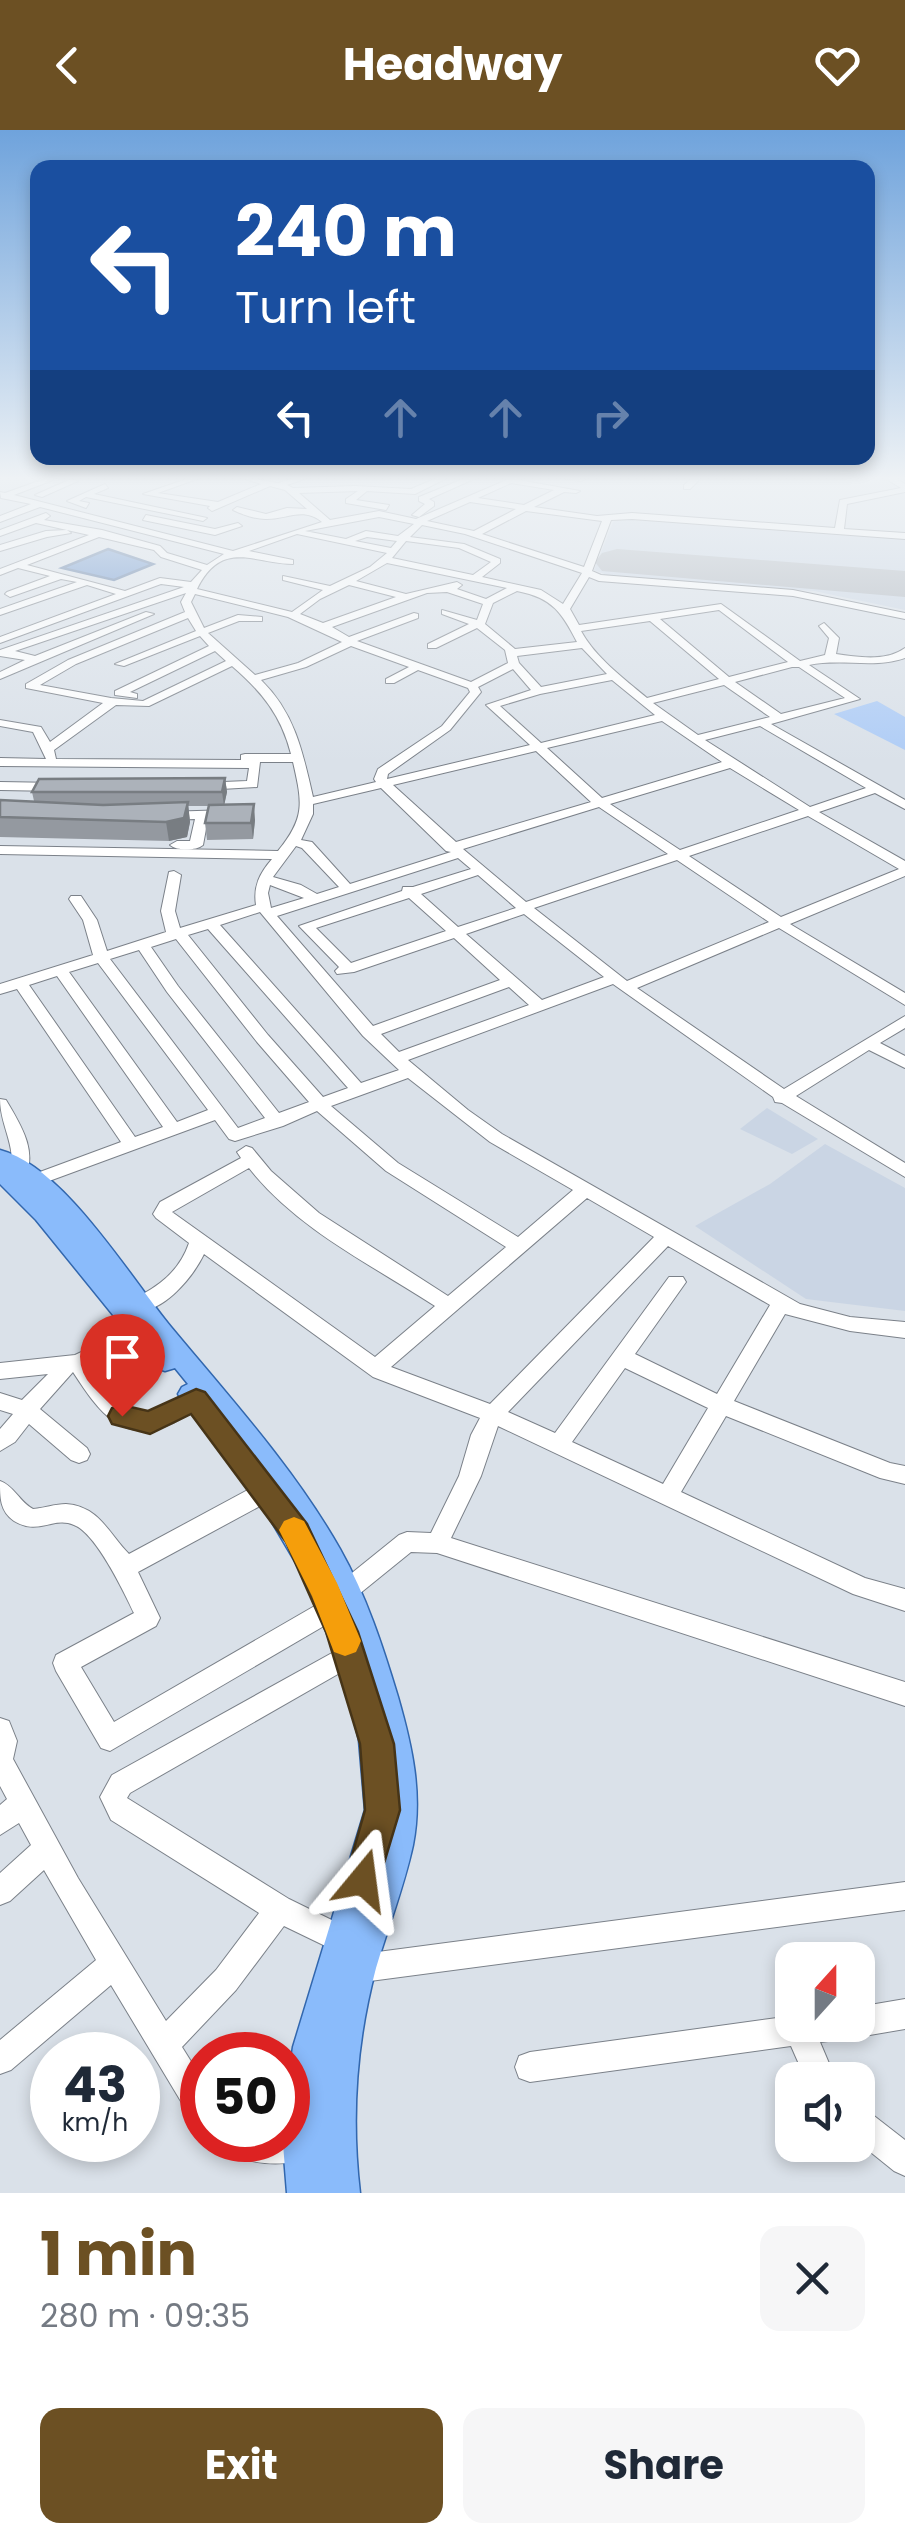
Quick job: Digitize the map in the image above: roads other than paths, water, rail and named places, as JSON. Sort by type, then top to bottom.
[{"type":"main road","points":[[14,1172],[72,1246],[140,1319],[302,1514],[332,1562],[350,1654],[377,1744],[382,1810],[345,1959],[334,2095],[334,2151],[340,2193]]},
{"type":"main road","points":[[140,1319],[296,1533],[339,1600],[386,1720],[398,1766],[401,1794],[395,1851],[345,1959],[310,2056]]},
{"type":"main road","points":[[304,2162],[307,2193]]},
{"type":"street","points":[[45,571],[125,594]]},
{"type":"street","points":[[0,676],[189,591],[204,571]]},
{"type":"street","points":[[294,616],[294,612],[361,571]]},
{"type":"street","points":[[444,571],[542,594],[565,609],[574,629],[643,702],[733,763],[904,867]]},
{"type":"street","points":[[323,626],[426,590],[450,589],[485,571]]},
{"type":"street","points":[[565,609],[587,572],[813,594],[905,615]]},
{"type":"street","points":[[425,584],[447,574]]},
{"type":"street","points":[[10,594],[62,575]]},
{"type":"street","points":[[286,578],[333,590]]},
{"type":"street","points":[[2,648],[164,580],[189,591],[294,616],[323,626],[349,642],[472,686],[476,692],[446,728],[382,772],[380,779],[386,786],[478,871],[620,983],[781,1098],[904,1169]]},
{"type":"street","points":[[0,612],[87,582]]},
{"type":"street","points":[[348,582],[407,597]]},
{"type":"street","points":[[22,604],[36,610],[101,586]]},
{"type":"street","points":[[432,646],[478,624],[488,603],[516,588]]},
{"type":"street","points":[[450,589],[488,603]]},
{"type":"street","points":[[189,591],[196,622],[276,702],[308,802],[309,812],[294,842],[266,879],[260,898],[369,1033],[450,1108],[584,1191],[781,1302],[817,1317],[905,1330]]},
{"type":"street","points":[[2,648],[189,591]]},
{"type":"street","points":[[45,615],[79,602],[69,598]]},
{"type":"street","points":[[574,629],[726,608],[798,665],[854,699],[697,739]]},
{"type":"street","points":[[445,612],[478,624],[513,658],[538,691]]},
{"type":"street","points":[[254,679],[302,665],[414,616]]},
{"type":"street","points":[[652,617],[728,682],[780,718]]},
{"type":"street","points":[[234,661],[141,704],[45,690],[196,622],[258,620]]},
{"type":"street","points":[[120,664],[196,622]]},
{"type":"street","points":[[824,626],[834,638],[830,657]]},
{"type":"street","points":[[472,686],[513,658],[587,644]]},
{"type":"street","points":[[152,700],[119,693],[218,646]]},
{"type":"street","points":[[2,648],[32,660]]},
{"type":"street","points":[[643,702],[830,657],[890,660],[905,651]]},
{"type":"street","points":[[390,681],[418,666]]},
{"type":"street","points":[[616,676],[538,691],[492,705],[599,802],[676,856],[905,1000]]},
{"type":"street","points":[[49,753],[112,702]]},
{"type":"street","points":[[308,802],[663,717]]},
{"type":"street","points":[[0,722],[37,729],[49,753]]},
{"type":"street","points":[[762,723],[905,806]]},
{"type":"street","points":[[0,759],[49,753],[297,758]]},
{"type":"street","points":[[0,759],[256,764],[253,784],[185,786]]},
{"type":"street","points":[[0,988],[210,923],[314,899],[599,802],[733,763]]},
{"type":"street","points":[[145,816],[235,814],[237,785]]},
{"type":"street","points":[[0,786],[71,788]]},
{"type":"street","points":[[322,977],[458,934],[875,789]]},
{"type":"street","points":[[0,847],[196,845],[202,815]]},
{"type":"street","points":[[294,842],[307,844],[348,888]]},
{"type":"street","points":[[0,847],[284,855]]},
{"type":"street","points":[[235,1136],[359,1091],[402,1065],[539,1006],[620,983],[778,922],[904,867]]},
{"type":"street","points":[[349,969],[306,926],[408,890],[478,871]]},
{"type":"street","points":[[174,876],[168,911],[176,934],[322,1105],[387,1162],[519,1246]]},
{"type":"street","points":[[266,879],[296,888],[314,899]]},
{"type":"street","points":[[408,890],[539,1006]]},
{"type":"street","points":[[76,899],[90,920],[101,957],[251,1160],[279,1190],[314,1216],[448,1305]]},
{"type":"street","points":[[210,923],[359,1091]]},
{"type":"street","points":[[142,944],[172,990],[277,1122]]},
{"type":"street","points":[[60,970],[173,1129]]},
{"type":"street","points":[[20,982],[131,1144]]},
{"type":"street","points":[[369,1033],[511,982]]},
{"type":"street","points":[[781,1098],[905,1021]]},
{"type":"street","points":[[870,1044],[905,1063]]},
{"type":"street","points":[[0,1104],[14,1128],[14,1172],[131,1144],[216,1113]]},
{"type":"street","points":[[251,1160],[162,1210],[165,1218],[376,1368],[430,1393],[493,1414],[861,1588],[905,1600]]},
{"type":"street","points":[[376,1368],[584,1191]]},
{"type":"street","points":[[437,1543],[470,1476],[482,1434],[493,1414],[665,1237]]},
{"type":"street","points":[[0,1442],[72,1364],[140,1319],[172,1288],[192,1264],[199,1240]]},
{"type":"street","points":[[558,1444],[676,1282]]},
{"type":"street","points":[[668,1497],[781,1302]]},
{"type":"street","points":[[622,1356],[721,1405],[888,1472],[905,1474]]},
{"type":"street","points":[[0,1371],[72,1364]]},
{"type":"street","points":[[72,1364],[110,1408],[136,1421],[155,1421],[196,1400]]},
{"type":"street","points":[[0,1401],[28,1411],[78,1454]]},
{"type":"street","points":[[0,1490],[15,1510],[30,1520],[65,1513],[89,1522],[123,1565],[148,1618],[65,1664],[110,1739],[339,1600],[408,1542],[437,1543],[905,1694]]},
{"type":"street","points":[[123,1565],[133,1565],[265,1492]]},
{"type":"street","points":[[350,1654],[114,1789],[113,1797],[120,1812],[279,1909],[345,1959],[905,1896]]},
{"type":"street","points":[[0,1730],[4,1741],[0,1760],[114,1963],[180,2071]]},
{"type":"street","points":[[0,1822],[24,1802]]},
{"type":"street","points":[[0,1890],[48,1848]]},
{"type":"street","points":[[164,2044],[226,1980],[279,1909]]},
{"type":"street","points":[[0,2059],[114,1963]]},
{"type":"street","points":[[875,2019],[905,2014]]},
{"type":"street","points":[[530,2067],[775,2034]]},
{"type":"street","points":[[875,2136],[905,2160]]}]
